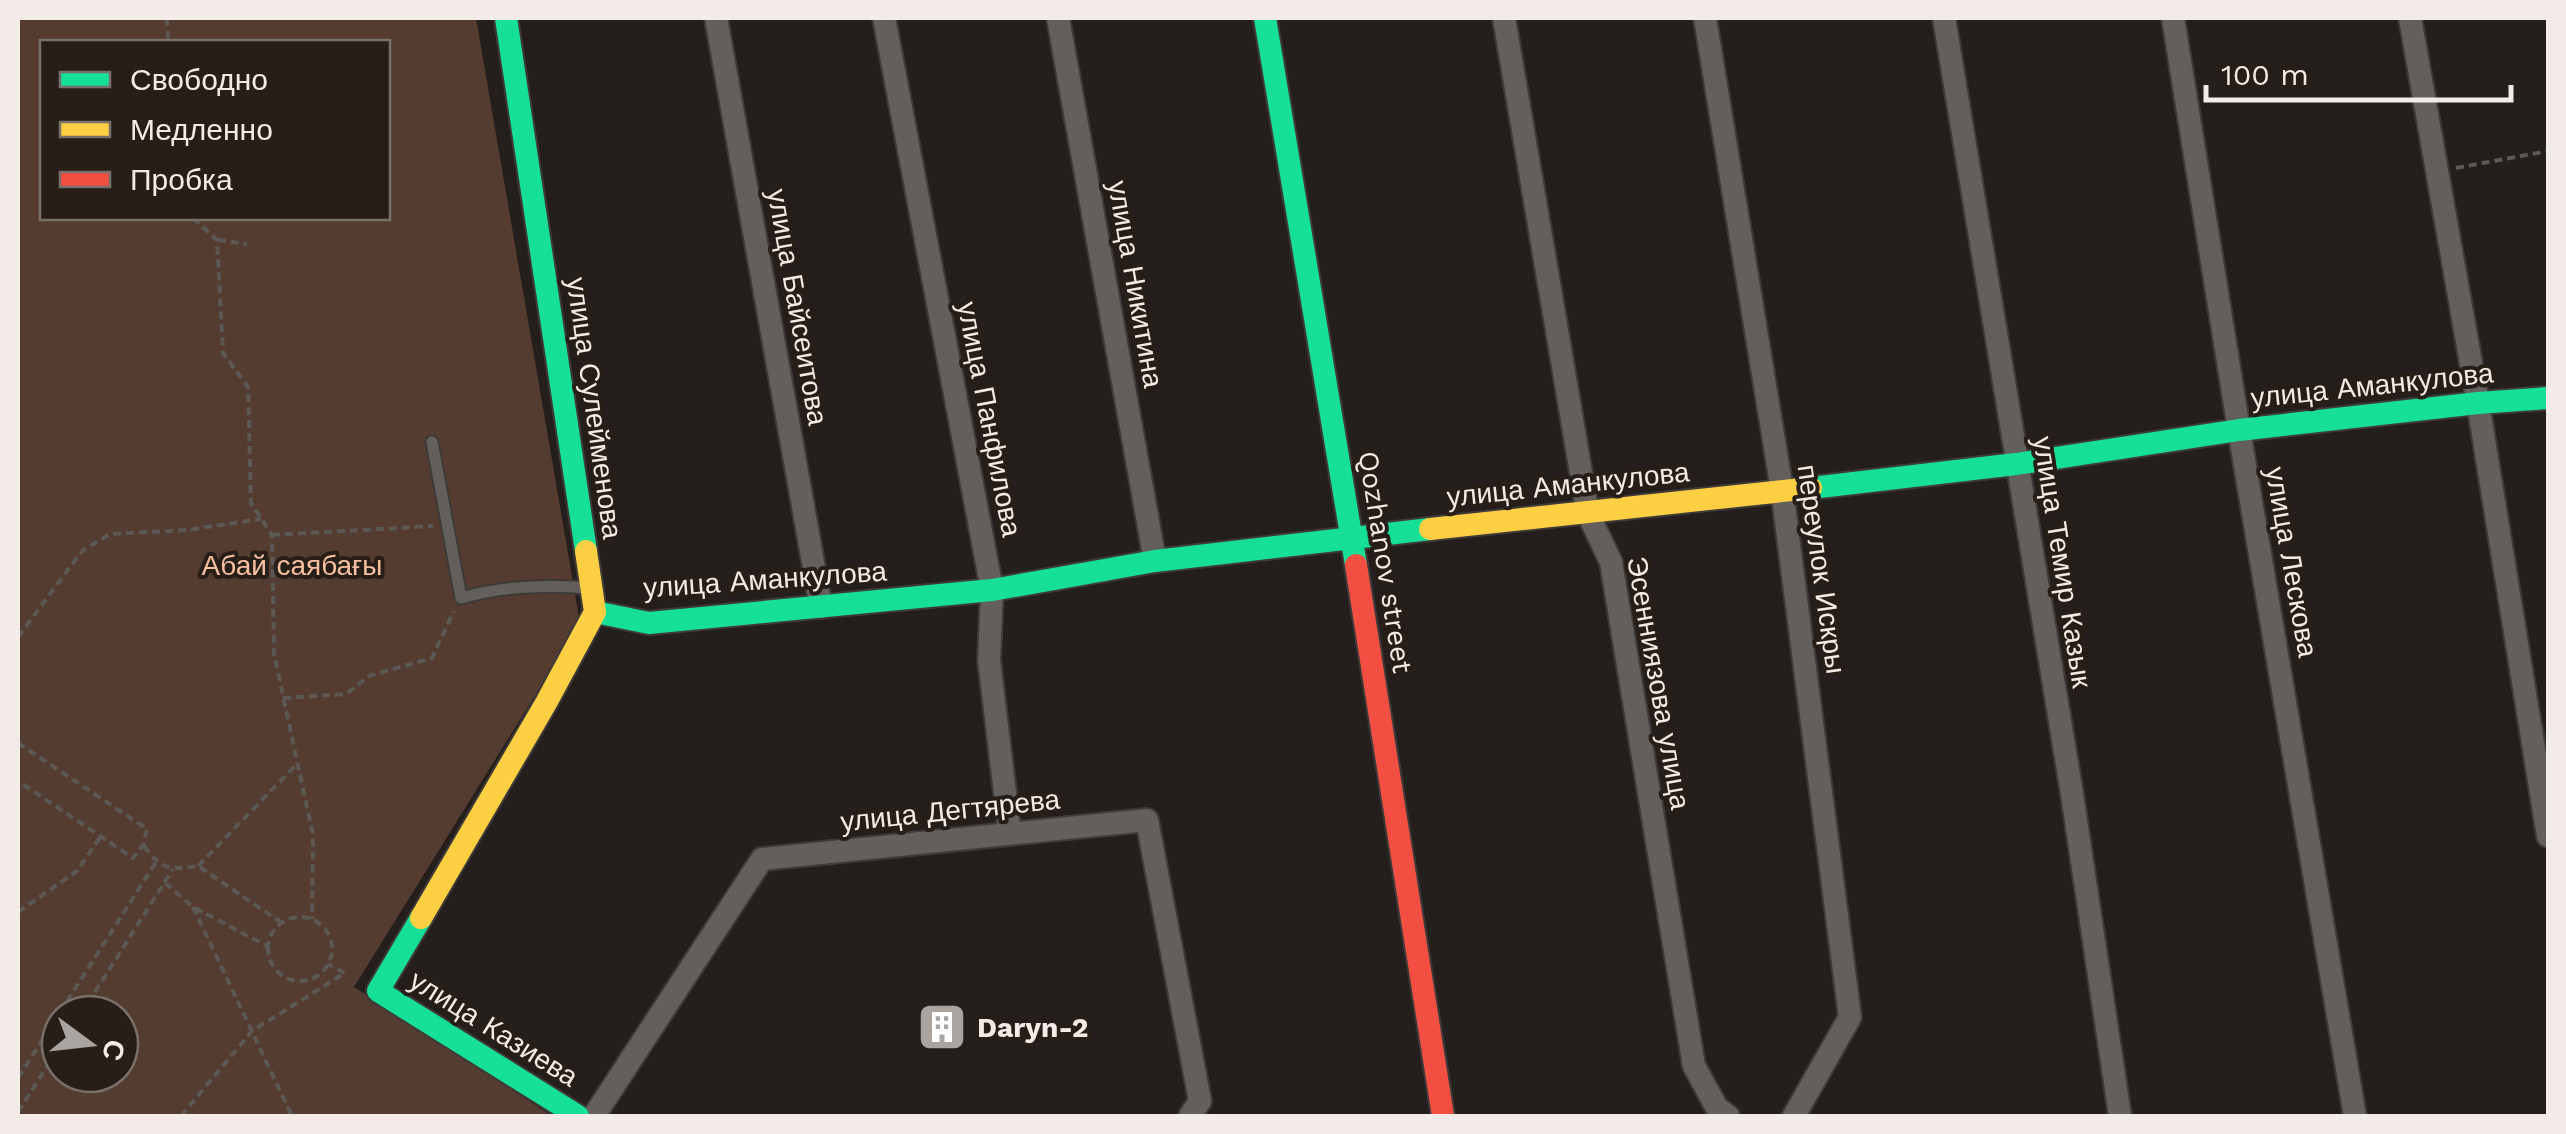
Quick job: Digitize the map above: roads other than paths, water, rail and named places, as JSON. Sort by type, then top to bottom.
[{"type":"street","name":"улица Сулейменова","points":[[506,18],[593,600]]},
{"type":"street","name":"улица Байсеитова","points":[[716,18],[821,606]]},
{"type":"street","name":"улица Панфилова","points":[[884,18],[992,590],[989,660],[1010,834]]},
{"type":"street","name":"улица Никитина","points":[[1058,18],[1155,562]]},
{"type":"street","name":"Qozhanov street","points":[[1265,18],[1443,1116]]},
{"type":"street","name":"Эсенниязова улица","points":[[1504,18],[1588,514],[1611,562],[1694,1066],[1717,1108],[1728,1116]]},
{"type":"street","name":"переулок Искры","points":[[1704,18],[1782,490],[1850,1018],[1794,1116]]},
{"type":"street","name":"улица Темир Казык","points":[[1944,18],[2072,794],[2120,1116]]},
{"type":"street","name":"улица Лескова","points":[[2173,18],[2355,1116]]},
{"type":"street","points":[[2410,18],[2478,402],[2548,836]]},
{"type":"street","name":"улица Аманкулова","points":[[593,600],[649,623],[992,590],[1155,562],[1352,536],[1588,514],[2016,464],[2239,430],[2478,402],[2548,398]]},
{"type":"street","name":"улица Казиева","points":[[578,1116],[378,991],[546,703],[593,600]]},
{"type":"street","name":"улица Дегтярева","points":[[594,1116],[762,859],[1147,820],[1200,1101],[1190,1116]]},
{"type":"lane","points":[[432,442],[461,598],[494,589],[533,586],[593,600]]},
{"type":"place","name":"Daryn-2","points":[[942,1027]]},
{"type":"park label","name":"Абай саябағы","points":[[292,565]]}]
